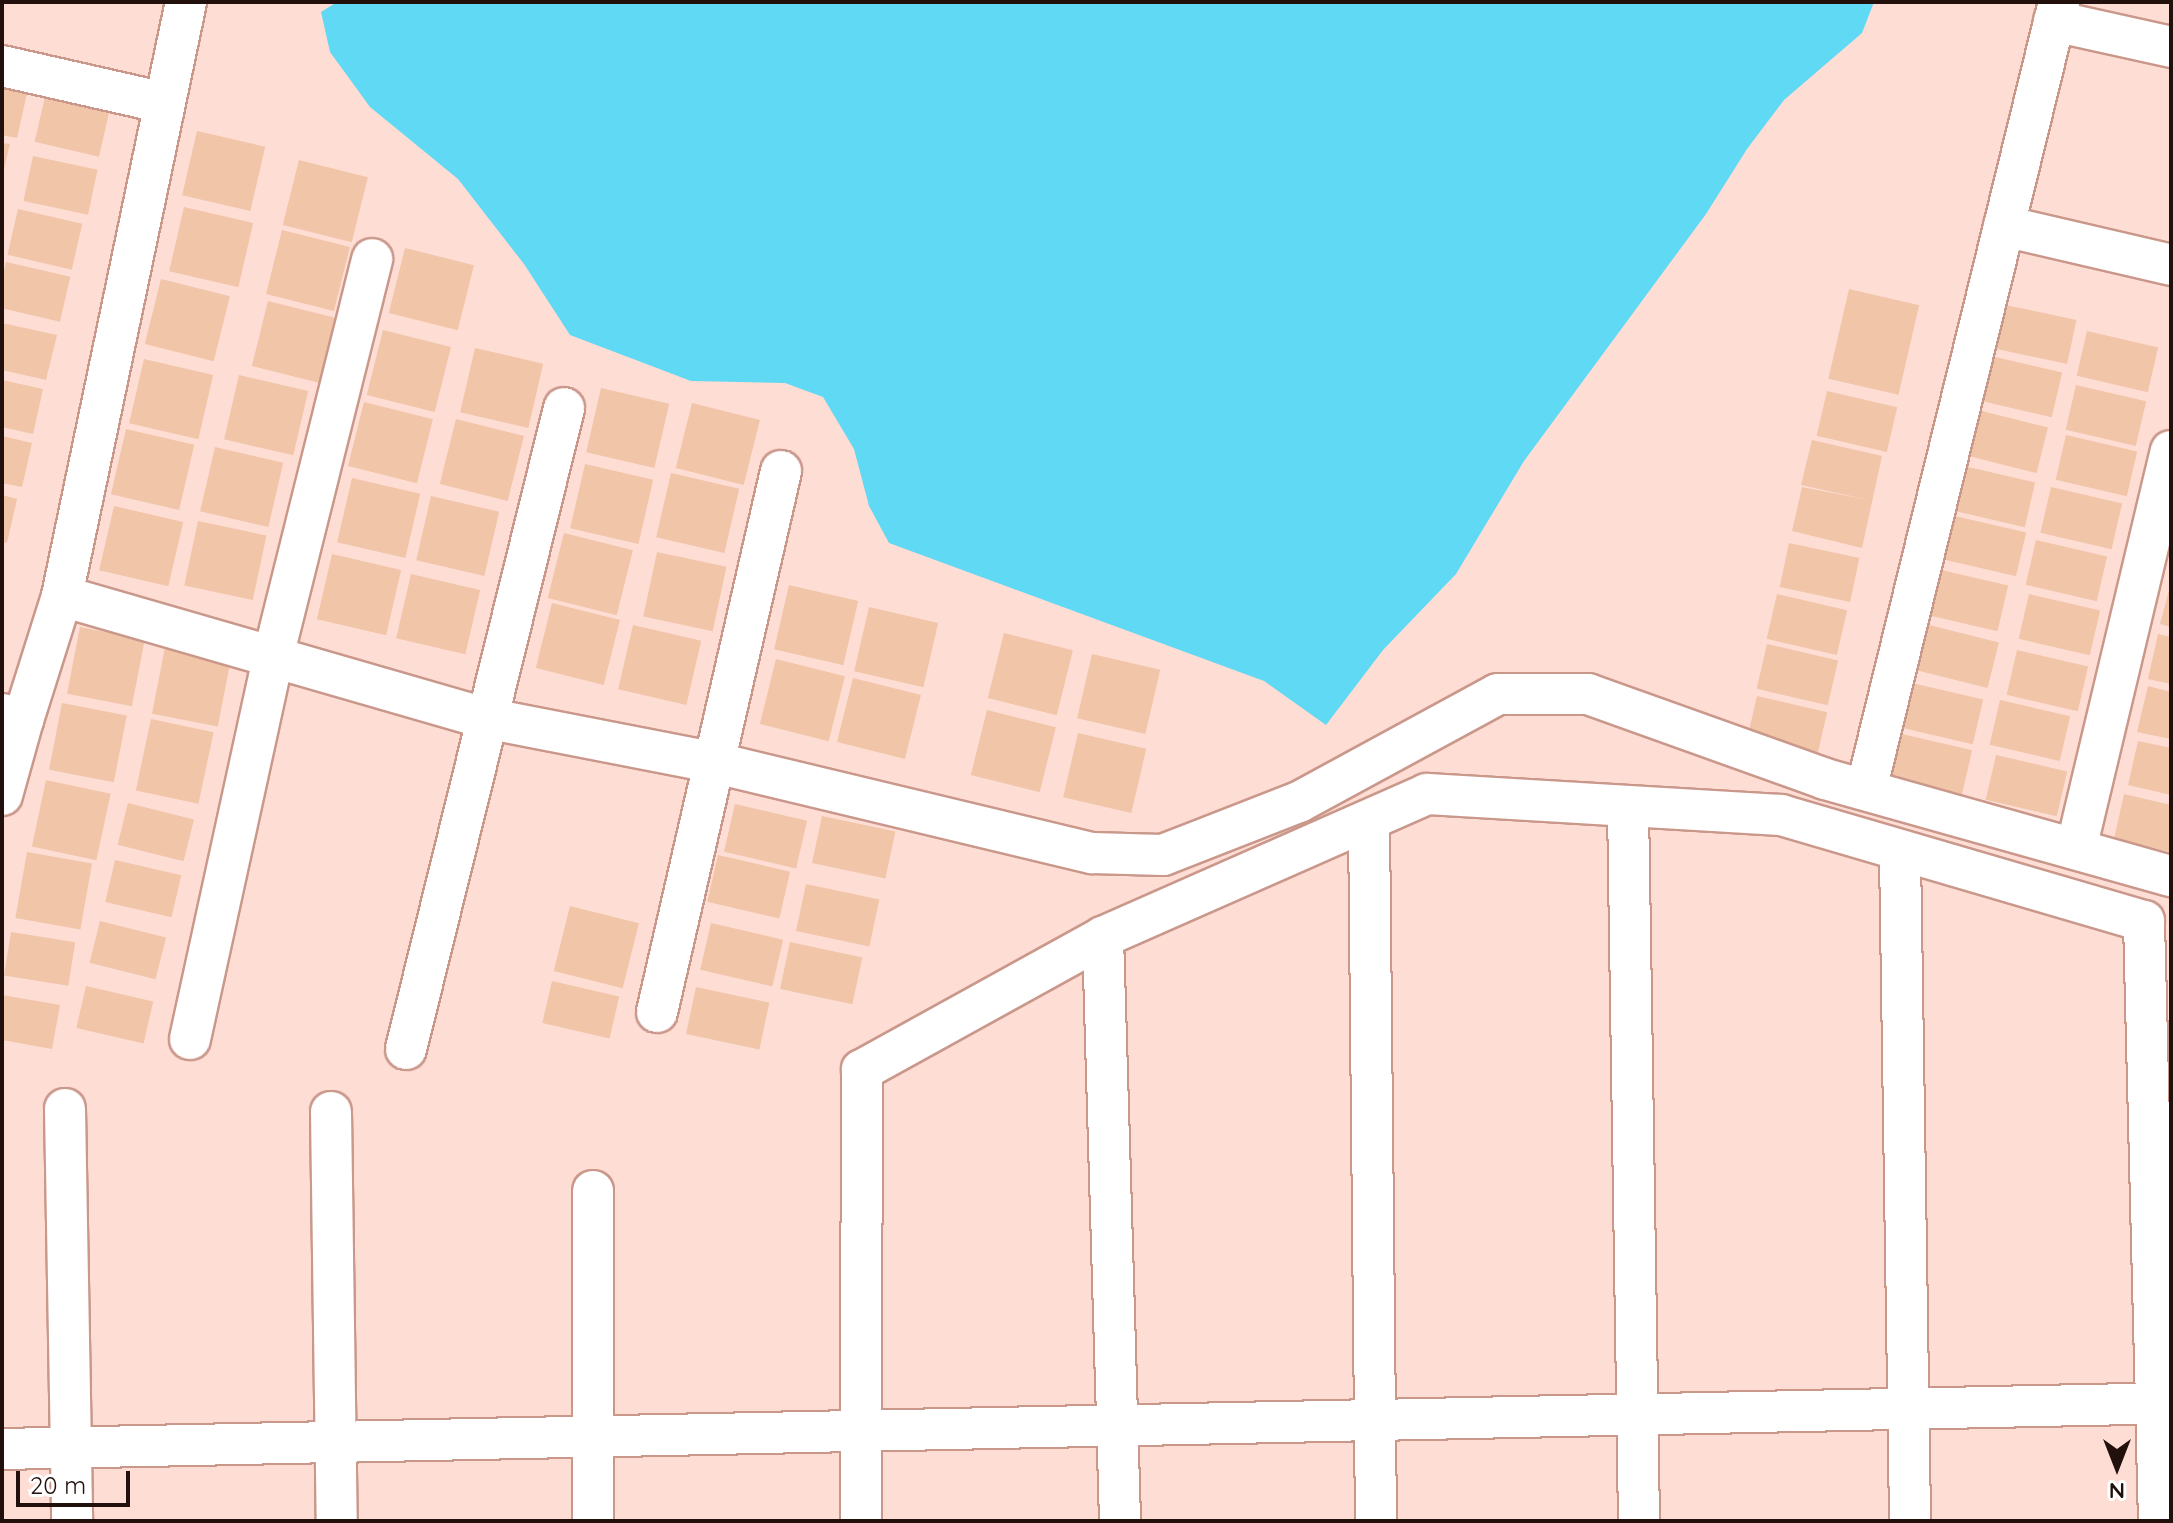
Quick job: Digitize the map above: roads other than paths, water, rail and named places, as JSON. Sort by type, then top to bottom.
[{"type":"street","points":[[2,795],[13,717],[62,596],[186,2]]},
{"type":"street","points":[[1866,790],[2056,12],[2171,47]]},
{"type":"street","points":[[2,66],[165,103]]},
{"type":"street","points":[[2004,226],[2171,265]]},
{"type":"street","points":[[190,1039],[273,657],[372,259]]},
{"type":"street","points":[[406,1049],[485,718],[564,408]]},
{"type":"street","points":[[2076,849],[2171,451]]},
{"type":"street","points":[[657,1012],[781,471]]},
{"type":"street","points":[[62,596],[485,718],[712,762],[1092,853],[1163,855],[1299,802],[1498,694],[1588,694],[1866,790],[2171,876]]},
{"type":"street","points":[[861,1521],[862,1070],[1103,937],[1427,794],[1781,815],[2144,921],[2164,1403],[2159,1521]]},
{"type":"street","points":[[1628,806],[1639,1521]]},
{"type":"street","points":[[1369,821],[1376,1521]]},
{"type":"street","points":[[1900,852],[1910,1521]]},
{"type":"street","points":[[1103,937],[1120,1521]]},
{"type":"street","points":[[65,1109],[72,1521]]},
{"type":"street","points":[[331,1112],[337,1521]]},
{"type":"street","points":[[593,1191],[590,1437],[593,1521]]},
{"type":"street","points":[[2,1449],[860,1433],[1374,1416],[1638,1416],[2164,1403]]},
{"type":"water","points":[[337,2],[1874,2],[1862,33],[1784,100],[1747,149],[1706,214],[1524,461],[1456,574],[1383,650],[1326,725],[1264,681],[889,543],[869,506],[854,449],[823,397],[785,383],[691,381],[570,335],[524,264],[458,179],[370,107],[330,52],[321,12]]}]
